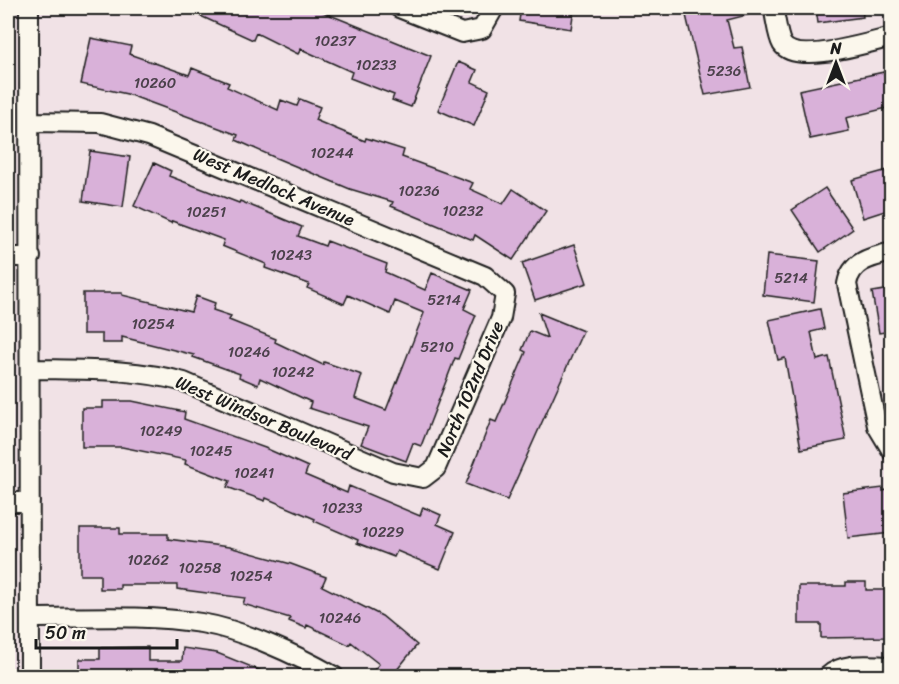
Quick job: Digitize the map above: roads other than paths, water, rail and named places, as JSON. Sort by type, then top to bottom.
[{"type":"street","points":[[29,8],[30,676]]},
{"type":"street","points":[[399,8],[462,33],[482,29],[494,8]]},
{"type":"street","points":[[773,8],[782,44],[793,53],[814,54],[891,37]]},
{"type":"street","name":"West Medlock Avenue","points":[[30,122],[100,123],[149,136],[485,276],[506,294]]},
{"type":"street","points":[[891,252],[870,257],[849,272],[849,296],[878,426],[891,451]]},
{"type":"street","points":[[8,257],[31,257]]},
{"type":"street","name":"North 102nd Drive","points":[[423,478],[436,468],[501,318],[506,294]]},
{"type":"street","name":"West Windsor Boulevard","points":[[30,369],[125,371],[162,376],[184,382],[393,472],[423,478]]},
{"type":"street","points":[[8,502],[30,502]]},
{"type":"street","points":[[30,618],[136,618],[204,624],[245,637],[334,676]]},
{"type":"street","points":[[829,675],[851,666],[891,666]]}]
